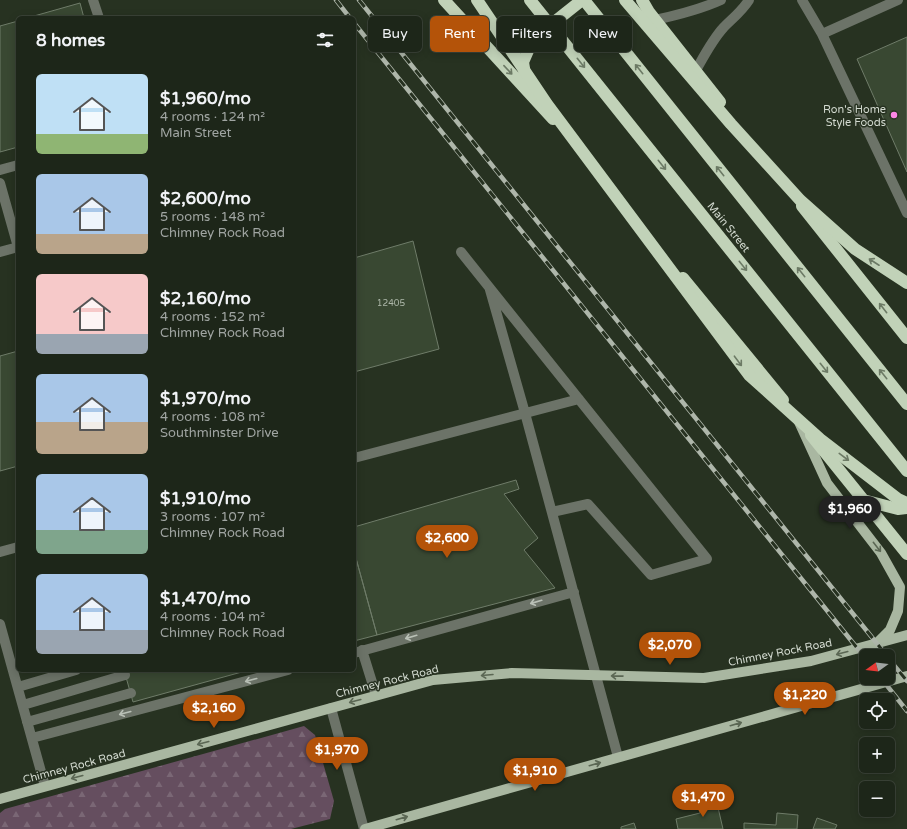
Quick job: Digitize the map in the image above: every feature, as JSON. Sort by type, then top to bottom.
[{"type":"highway","points":[[444,0],[564,131],[907,554]]},
{"type":"highway","points":[[477,0],[548,104],[749,375],[820,439],[898,499],[907,504]]},
{"type":"highway","name":"Main Street","points":[[530,0],[907,471]]},
{"type":"highway","points":[[535,100],[525,80],[524,62],[533,39],[583,0],[907,404]]},
{"type":"highway","points":[[626,0],[731,124],[800,200],[856,249],[907,283]]},
{"type":"highway","points":[[636,0],[652,16]]},
{"type":"highway","points":[[642,0],[652,16],[907,338]]},
{"type":"highway","points":[[863,500],[898,510],[907,508]]},
{"type":"main road","points":[[798,420],[827,483],[881,553],[900,587],[898,611],[890,630],[876,644]]},
{"type":"main road","name":"Chimney Rock Road","points":[[0,798],[433,680],[512,673],[704,678],[811,661],[907,635]]},
{"type":"main road","points":[[364,829],[907,676]]},
{"type":"street","points":[[93,0],[97,16]]},
{"type":"street","points":[[652,16],[682,15],[721,0]]},
{"type":"street","points":[[696,72],[707,49],[749,0]]},
{"type":"street","points":[[802,0],[822,34],[907,213]]},
{"type":"street","points":[[822,34],[898,0]]},
{"type":"street","points":[[0,170],[16,166]]},
{"type":"street","points":[[0,183],[16,240]]},
{"type":"street","points":[[0,252],[16,248]]},
{"type":"street","points":[[461,252],[708,559],[651,575],[588,504],[552,512]]},
{"type":"street","points":[[489,286],[574,592],[618,758]]},
{"type":"street","points":[[356,457],[579,399]]},
{"type":"street","points":[[0,552],[16,548]]},
{"type":"street","points":[[376,695],[358,652],[574,592]]},
{"type":"street","points":[[0,624],[15,669],[22,705],[45,786]]},
{"type":"street","points":[[18,687],[69,672]]},
{"type":"street","points":[[32,738],[280,672]]},
{"type":"street","points":[[22,705],[125,675]]},
{"type":"street","points":[[27,722],[131,693]]},
{"type":"street","points":[[331,708],[364,829]]},
{"type":"green space","points":[[304,726],[315,735],[334,801],[330,819],[291,829],[0,829],[0,813],[5,809]]},
{"type":"building","points":[[80,3],[83,16],[34,16]]},
{"type":"building","points":[[16,22],[16,148],[0,152],[0,26]]},
{"type":"building","name":"Ron's Home Style Foods","points":[[907,37],[907,172],[857,59]]},
{"type":"building","points":[[413,241],[439,349],[356,371],[356,257]]},
{"type":"building","points":[[16,352],[16,467],[0,471],[0,356]]},
{"type":"building","points":[[516,480],[519,489],[504,494],[538,538],[524,550],[555,588],[377,635],[356,558],[356,526]]},
{"type":"building","points":[[356,558],[377,635],[356,640]]},
{"type":"building","points":[[125,672],[242,672],[133,702]]},
{"type":"building","points":[[716,799],[723,829],[678,829],[676,819],[700,813],[698,803]]},
{"type":"building","points":[[777,813],[798,815],[797,829],[744,829],[744,823],[776,825]]},
{"type":"building","points":[[817,818],[837,825],[835,829],[813,829]]},
{"type":"building","points":[[634,823],[636,829],[621,829],[621,827]]},
{"type":"railway","points":[[336,0],[348,16]]},
{"type":"railway","points":[[359,0],[881,649]]},
{"type":"railway","points":[[356,25],[859,650]]},
{"type":"railway","points":[[895,666],[907,681]]},
{"type":"railway","points":[[887,685],[907,711]]},
{"type":"place","name":"Ron's Home Style Foods","points":[[894,115]]}]
